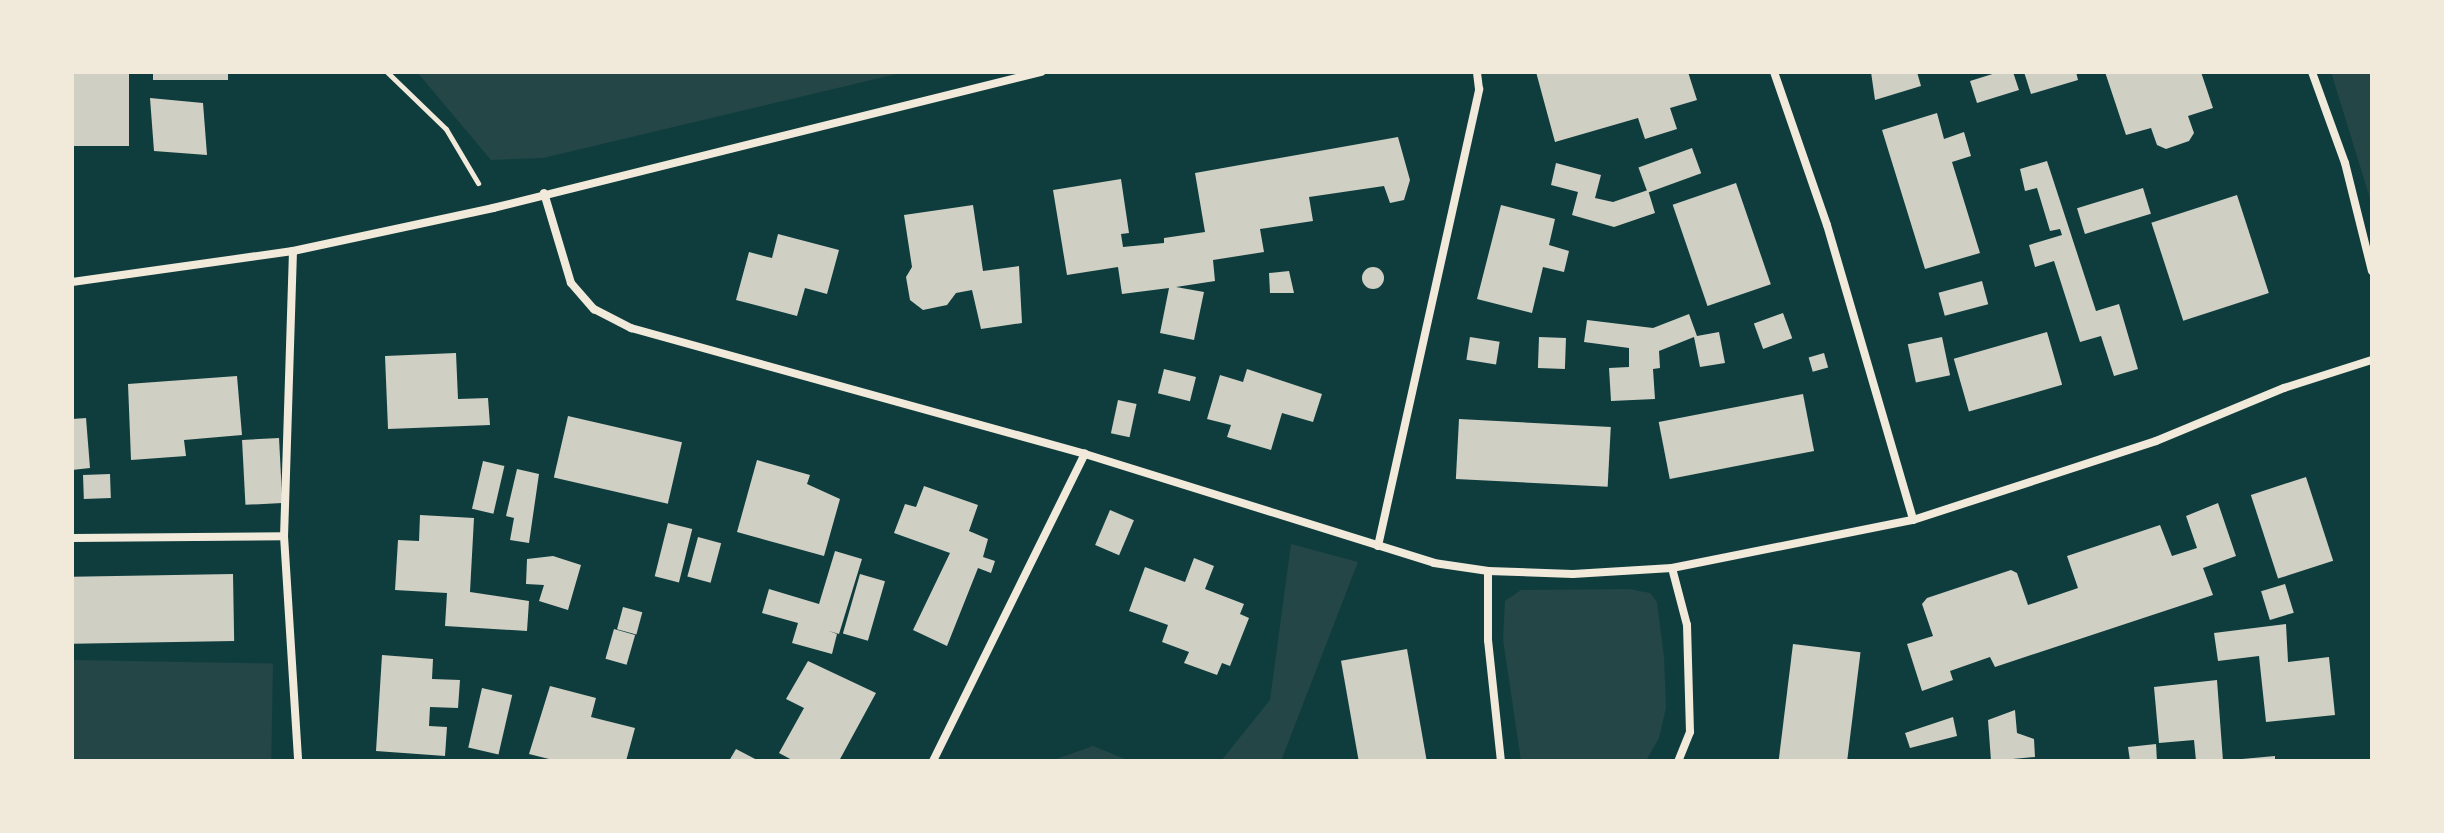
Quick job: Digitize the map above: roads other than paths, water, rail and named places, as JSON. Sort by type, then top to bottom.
[{"type":"street","points":[[72,282],[293,251],[493,208],[1041,72]]},
{"type":"street","points":[[1378,546],[1479,89],[1477,72]]},
{"type":"street","points":[[1774,72],[1827,225],[1913,520]]},
{"type":"street","points":[[2312,72],[2345,163],[2372,271]]},
{"type":"street","points":[[544,193],[571,283],[594,309],[631,328],[1085,454],[1434,563],[1488,571],[1573,574],[1672,568],[1913,520],[2156,441],[2284,388],[2372,360]]},
{"type":"street","points":[[293,251],[284,536],[298,761]]},
{"type":"street","points":[[933,761],[1085,454]]},
{"type":"street","points":[[72,538],[284,536]]},
{"type":"street","points":[[1672,568],[1687,625],[1690,732],[1678,761]]},
{"type":"street","points":[[1488,571],[1488,640],[1501,761]]}]
